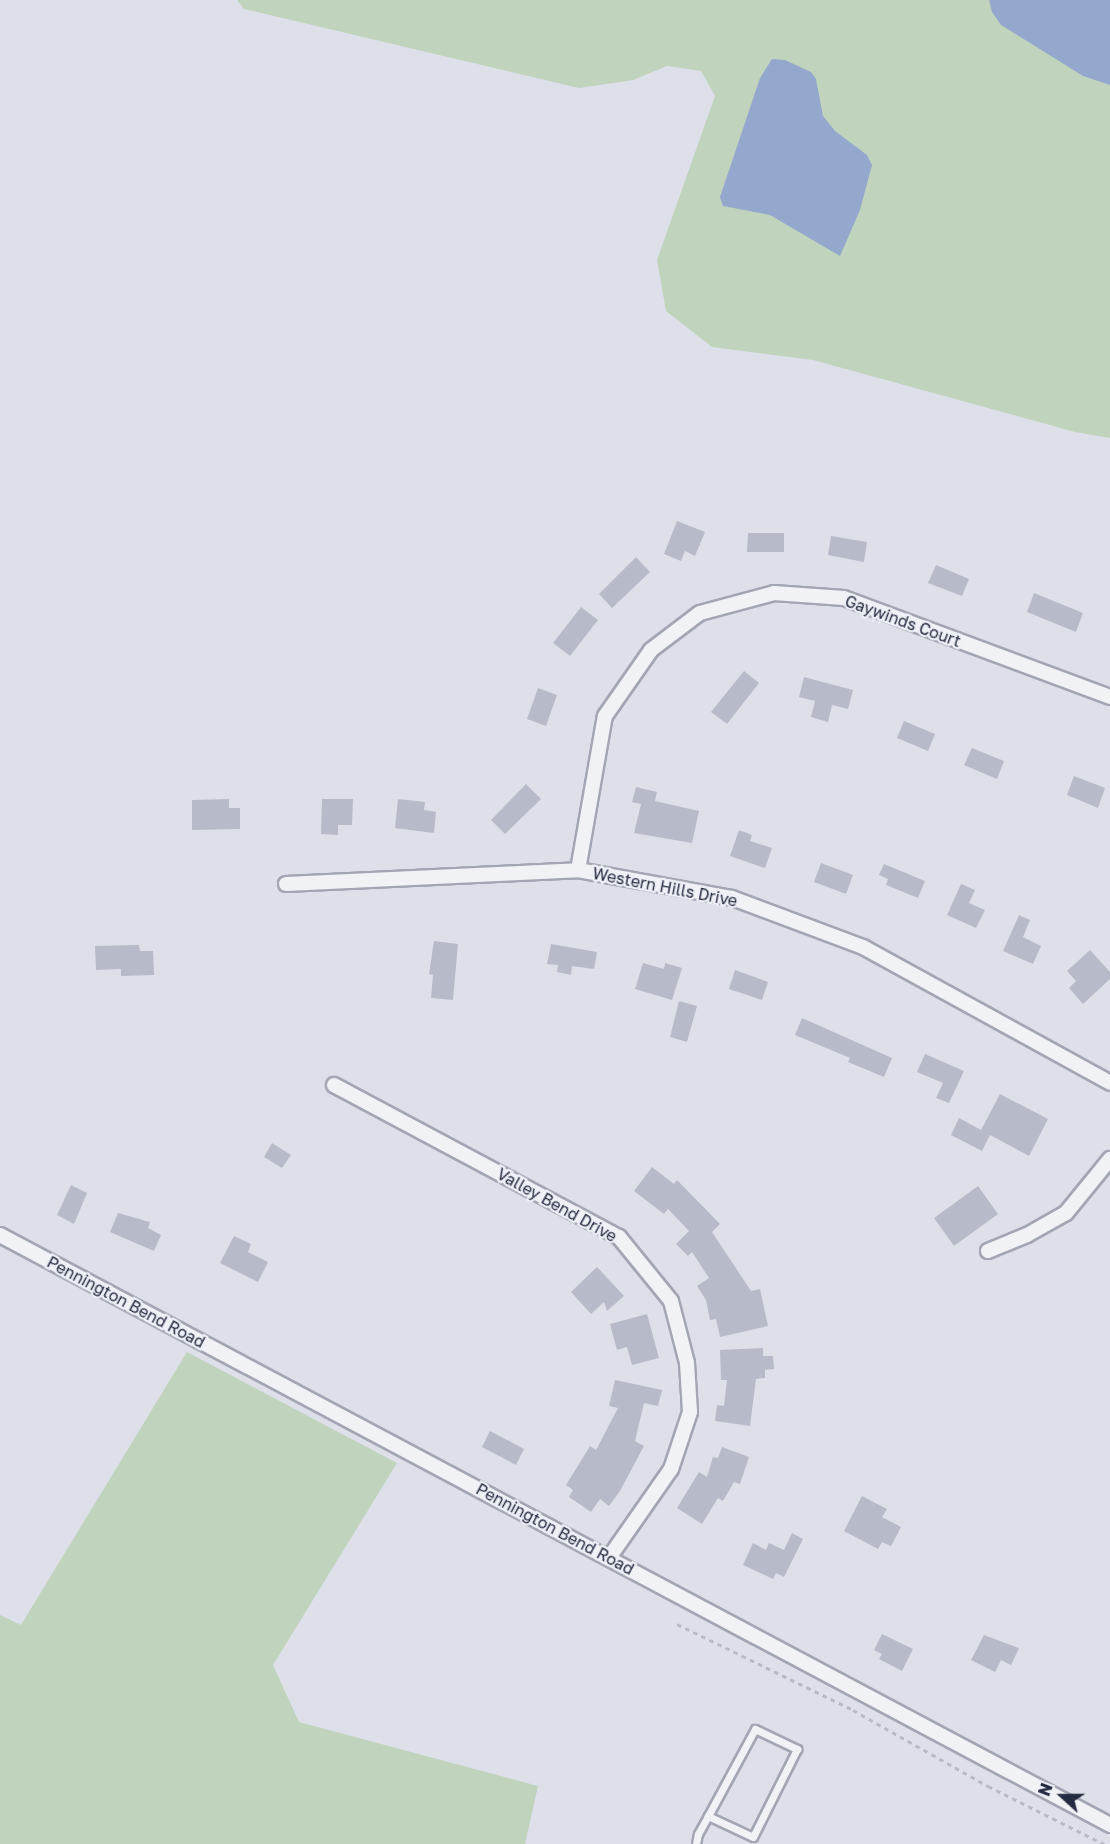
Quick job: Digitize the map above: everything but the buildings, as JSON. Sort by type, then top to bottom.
[{"type":"street","name":"Gaywinds Court","points":[[578,870],[605,716],[651,650],[700,613],[774,593],[844,598],[1110,697]]},
{"type":"street","name":"Western Hills Drive","points":[[286,884],[578,870],[732,898],[863,947],[1110,1083]]},
{"type":"street","name":"Valley Bend Drive","points":[[334,1085],[619,1237],[671,1301],[687,1363],[690,1412],[671,1469],[609,1558]]},
{"type":"street","points":[[988,1251],[1027,1235],[1066,1213],[1110,1159]]},
{"type":"street","name":"Pennington Bend Road","points":[[0,1235],[1110,1825]]},
{"type":"lane","points":[[696,1844],[708,1816],[755,1729],[797,1749],[753,1837],[708,1816]]},
{"type":"path","points":[[677,1624],[852,1710],[988,1786],[1104,1844]]},
{"type":"green space","points":[[237,0],[1110,0],[1110,438],[1075,432],[813,360],[712,347],[666,311],[657,260],[715,96],[701,71],[667,66],[633,80],[579,88],[244,9]]},
{"type":"green space","points":[[187,1352],[397,1463],[273,1665],[299,1722],[538,1786],[525,1844],[0,1844],[0,1615],[21,1625]]},
{"type":"water","points":[[989,0],[1110,0],[1110,85],[1083,76],[1001,25],[992,12]]},
{"type":"water","points":[[772,59],[785,60],[811,72],[816,79],[823,116],[835,131],[867,155],[872,165],[860,210],[840,256],[770,215],[723,206],[720,197],[760,78]]}]
